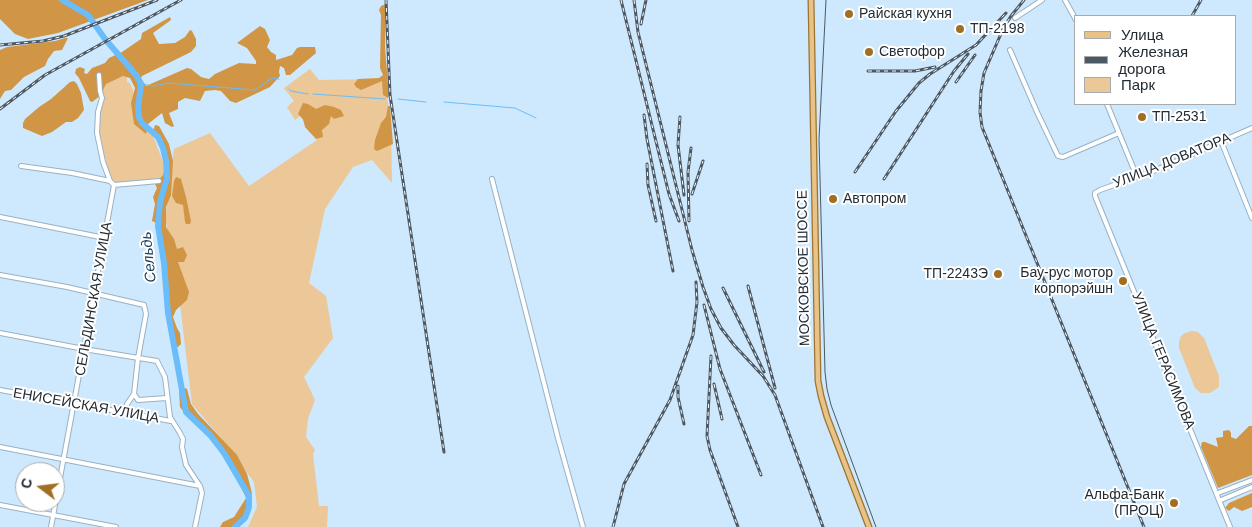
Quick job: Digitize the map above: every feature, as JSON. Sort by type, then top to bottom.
[{"type":"main road","name":"МОСКОВСКОЕ ШОССЕ","points":[[812,0],[813,148],[819,388],[827,417],[869,527]]},
{"type":"street","points":[[1015,18],[1042,0]]},
{"type":"street","points":[[1065,0],[1074,16]]},
{"type":"street","points":[[1010,50],[1058,156],[1063,157],[1119,133]]},
{"type":"street","points":[[99,75],[102,98],[98,112],[97,133],[103,162],[110,181],[114,185],[158,181]]},
{"type":"street","points":[[1107,105],[1137,177]]},
{"type":"street","name":"УЛИЦА ДОВАТОРА","points":[[1095,196],[1095,193],[1100,190],[1137,177],[1252,128]]},
{"type":"street","points":[[1221,141],[1252,218]]},
{"type":"street","points":[[21,166],[72,173],[110,181]]},
{"type":"street","points":[[492,179],[558,438],[584,527]]},
{"type":"street","name":"СЕЛЬДИНСКАЯ УЛИЦА","points":[[51,527],[114,185]]},
{"type":"street","name":"УЛИЦА ГЕРАСИМОВА","points":[[1095,196],[1218,493],[1230,527]]},
{"type":"street","points":[[0,217],[105,238]]},
{"type":"street","points":[[0,275],[95,293],[142,304],[145,307],[146,314],[134,394],[127,404],[125,413]]},
{"type":"street","points":[[0,332],[157,361],[164,377],[171,421],[180,433],[186,465],[200,486],[202,493],[195,527]]},
{"type":"street","name":"ЕНИСЕЙСКАЯ УЛИЦА","points":[[0,390],[171,421]]},
{"type":"street","points":[[134,394],[138,400],[167,398]]},
{"type":"street","points":[[0,447],[200,486]]},
{"type":"street","points":[[1218,493],[1252,480]]},
{"type":"street","points":[[1220,500],[1252,487]]},
{"type":"street","points":[[0,505],[116,527]]},
{"type":"green space","points":[[310,69],[319,80],[385,79],[391,126],[392,183],[372,160],[353,167],[325,209],[309,283],[326,296],[333,338],[304,377],[315,400],[308,419],[306,437],[315,450],[313,454],[319,506],[328,506],[327,527],[248,527],[257,507],[254,482],[192,404],[175,263],[165,219],[174,149],[210,133],[249,186],[317,140],[300,116],[295,120],[287,107],[294,101],[284,88]]},
{"type":"green space","points":[[124,76],[127,77],[127,82],[130,83],[133,90],[136,120],[152,133],[163,162],[164,176],[159,180],[116,183],[111,180],[99,134],[99,113],[104,98],[100,84]]},
{"type":"green space","points":[[1192,331],[1198,332],[1204,338],[1219,376],[1219,387],[1210,393],[1201,393],[1195,388],[1179,348],[1181,336]]},
{"type":"shaded area","points":[[0,0],[148,0],[58,33],[28,39],[15,34],[0,19]]},
{"type":"shaded area","points":[[386,4],[385,47],[388,98],[383,95],[382,81],[361,90],[354,84],[358,79],[379,78],[383,75],[380,68],[381,15],[379,10],[381,6]]},
{"type":"shaded area","points":[[170,17],[171,20],[153,33],[159,44],[175,43],[185,37],[190,30],[196,39],[196,46],[191,52],[142,76],[141,78],[146,86],[187,68],[201,77],[209,79],[215,74],[239,63],[256,64],[247,48],[237,43],[260,26],[265,29],[270,40],[267,47],[276,55],[276,60],[292,55],[300,47],[315,47],[316,53],[290,75],[286,75],[284,68],[280,66],[280,76],[270,87],[236,103],[230,101],[221,91],[215,90],[205,91],[200,101],[185,98],[178,102],[178,109],[169,113],[174,126],[172,127],[165,123],[162,113],[148,124],[146,134],[134,124],[131,103],[135,88],[130,78],[123,76],[106,84],[100,96],[92,102],[75,73],[76,69],[80,67],[85,69],[84,73],[87,74],[92,68],[105,63],[109,58],[141,39],[142,33]]},
{"type":"shaded area","points":[[68,38],[62,50],[54,51],[45,66],[24,77],[11,90],[5,91],[0,99],[0,50],[7,47]]},
{"type":"shaded area","points":[[74,81],[81,93],[84,110],[78,118],[72,122],[66,122],[52,132],[42,136],[23,128],[25,119],[70,82]]},
{"type":"shaded area","points":[[303,103],[316,109],[325,105],[334,107],[341,110],[344,116],[334,119],[331,116],[329,124],[322,130],[323,137],[316,139],[305,127],[303,119],[298,114]]},
{"type":"shaded area","points":[[388,106],[390,106],[393,144],[377,151],[374,149],[375,140],[381,123],[386,117]]},
{"type":"shaded area","points":[[155,125],[159,126],[169,144],[173,161],[171,195],[166,207],[166,227],[174,239],[177,249],[183,247],[187,255],[184,262],[178,262],[189,292],[187,300],[176,310],[173,317],[180,333],[181,344],[178,347],[173,344],[158,226],[152,221],[155,204],[153,197],[157,188],[155,184],[163,175],[166,161],[163,148],[153,131]]},
{"type":"shaded area","points":[[176,177],[181,179],[191,221],[190,224],[185,222],[183,205],[176,203],[172,196]]},
{"type":"shaded area","points":[[187,389],[191,404],[198,414],[237,455],[247,474],[252,493],[239,527],[220,527],[223,522],[234,517],[246,498],[238,480],[198,421],[180,407],[179,390]]},
{"type":"shaded area","points":[[1249,426],[1252,426],[1252,475],[1218,488],[1201,447],[1202,442],[1218,447],[1216,438],[1223,437],[1223,431],[1229,430],[1231,437],[1236,439]]},
{"type":"shaded area","points":[[1252,493],[1252,507],[1242,511],[1234,507],[1229,511],[1225,508],[1229,503]]},
{"type":"waterway","name":"Сельдь","points":[[62,0],[88,15],[105,39],[136,75],[141,84],[138,108],[139,117],[142,123],[158,137],[163,148],[167,178],[160,202],[158,226],[164,263],[168,313],[186,412],[210,435],[224,453],[249,496],[249,507],[245,518],[235,527]]},
{"type":"waterway","points":[[141,84],[153,86],[168,83],[255,90],[272,78],[279,79]]},
{"type":"waterway","points":[[289,89],[308,94]]},
{"type":"waterway","points":[[313,94],[385,99]]},
{"type":"waterway","points":[[398,99],[426,102]]},
{"type":"waterway","points":[[444,102],[515,108],[536,118]]},
{"type":"tram line","points":[[826,0],[819,139],[825,372],[831,405],[876,527]]},
{"type":"railway","points":[[0,45],[43,41],[64,36],[157,0]]},
{"type":"railway","points":[[0,109],[45,75],[181,0]]},
{"type":"railway","points":[[386,0],[390,95],[444,452]]},
{"type":"railway","points":[[621,0],[669,194],[679,221]]},
{"type":"railway","points":[[634,0],[638,32],[692,250],[703,287],[711,309],[721,328],[763,376],[775,395],[823,527]]},
{"type":"railway","points":[[641,24],[646,0]]},
{"type":"railway","points":[[1024,0],[1003,29],[984,73],[980,112],[982,127],[1144,527]]},
{"type":"railway","points":[[1193,15],[1201,0]]},
{"type":"railway","points":[[855,172],[896,111],[919,83],[976,45],[1006,13]]},
{"type":"railway","points":[[884,179],[954,71],[968,54]]},
{"type":"railway","points":[[956,82],[975,55]]},
{"type":"railway","points":[[868,71],[915,71],[935,67]]},
{"type":"railway","points":[[644,115],[673,271]]},
{"type":"railway","points":[[680,117],[678,145],[684,195]]},
{"type":"railway","points":[[689,221],[688,172],[691,148]]},
{"type":"railway","points":[[692,194],[703,161]]},
{"type":"railway","points":[[647,164],[648,185],[656,221]]},
{"type":"railway","points":[[613,527],[624,484],[670,400],[693,335],[697,302],[696,282]]},
{"type":"railway","points":[[748,286],[775,388]]},
{"type":"railway","points":[[723,288],[764,372]]},
{"type":"railway","points":[[704,305],[720,369],[761,475]]},
{"type":"railway","points":[[711,356],[707,436],[710,450],[738,527]]},
{"type":"railway","points":[[714,384],[722,419]]},
{"type":"railway","points":[[678,386],[678,397],[684,424]]},
{"type":"place","name":"Райская кухня","points":[[849,14]]},
{"type":"place","name":"ТП-2198","points":[[960,29]]},
{"type":"place","name":"Светофор","points":[[869,52]]},
{"type":"place","name":"ТП-2531","points":[[1142,117]]},
{"type":"place","name":"Автопром","points":[[833,199]]},
{"type":"place","name":"ТП-2243Э","points":[[998,274]]},
{"type":"place","name":"Бау-рус мотор корпорэйшн","points":[[1123,281]]},
{"type":"place","name":"Альфа-Банк (ПРОЦ)","points":[[1174,503]]}]
